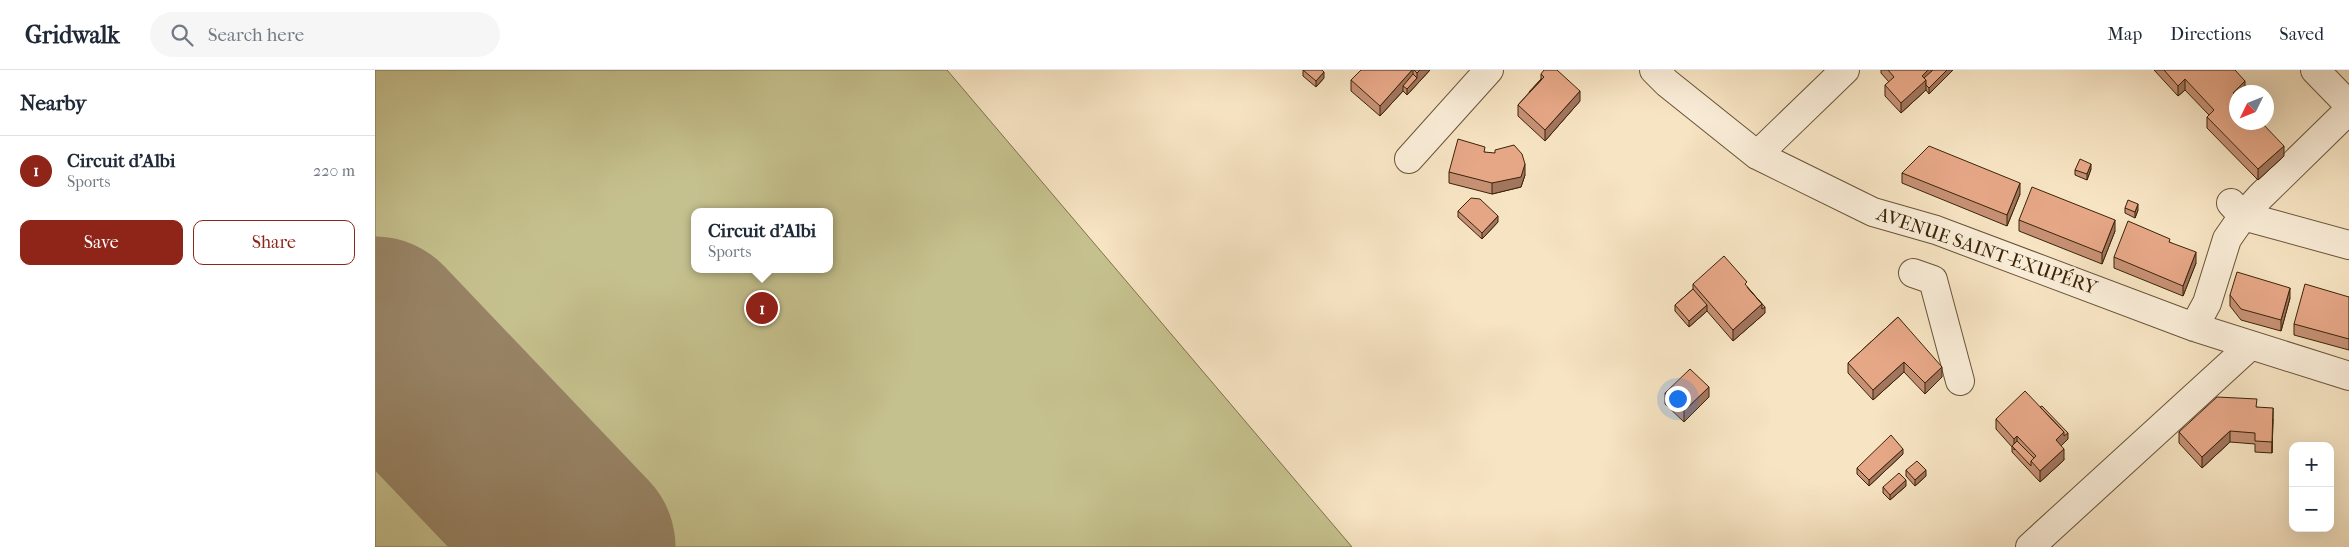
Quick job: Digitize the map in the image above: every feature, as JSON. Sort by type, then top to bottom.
[{"type":"street","points":[[1409,159],[1489,70]]},
{"type":"street","name":"AVENUE SAINT-EXUPÉRY","points":[[1654,70],[1667,83],[1757,155],[1873,212],[1936,230],[2250,346],[2349,376]]},
{"type":"street","points":[[1757,155],[1845,70]]},
{"type":"street","points":[[2315,70],[2349,106]]},
{"type":"street","points":[[2195,327],[2207,303],[2237,209],[2260,197],[2349,110]]},
{"type":"street","points":[[2237,209],[2349,245]]},
{"type":"street","points":[[1913,273],[1933,280],[1960,380]]},
{"type":"street","points":[[2030,547],[2250,346]]},
{"type":"shaded area","points":[[375,70],[947,70],[1352,547],[375,547]]},
{"type":"building","points":[[1303,70],[1322,70],[1324,72],[1316,81]]},
{"type":"building","points":[[1361,70],[1412,70],[1380,106],[1351,80]]},
{"type":"building","points":[[1544,70],[1557,70],[1580,91],[1545,130],[1518,105],[1544,77],[1541,74]]},
{"type":"building","points":[[1888,70],[1928,70],[1922,76],[1926,80],[1901,103],[1885,85],[1894,77]]},
{"type":"building","points":[[1933,70],[1947,70],[1929,88],[1924,78]]},
{"type":"building","points":[[2164,70],[2235,70],[2245,81],[2241,85],[2229,85],[2229,130],[2269,130],[2284,146],[2258,169],[2207,117],[2214,110],[2185,79],[2178,86]]},
{"type":"building","points":[[1413,74],[1417,78],[1407,89],[1403,86]]},
{"type":"building","points":[[1458,139],[1485,147],[1484,152],[1495,153],[1495,150],[1514,145],[1522,154],[1525,164],[1521,177],[1492,183],[1449,172]]},
{"type":"building","points":[[1929,146],[2020,183],[2007,215],[1902,173]]},
{"type":"building","points":[[2080,159],[2091,164],[2087,174],[2075,170]]},
{"type":"building","points":[[2032,187],[2115,220],[2102,253],[2019,220]]},
{"type":"building","points":[[1471,198],[1480,199],[1498,216],[1482,233],[1458,211]]},
{"type":"building","points":[[2128,200],[2138,204],[2135,212],[2125,208]]},
{"type":"building","points":[[2128,221],[2170,239],[2169,242],[2196,252],[2183,286],[2114,257]]},
{"type":"building","points":[[1724,256],[1747,282],[1745,284],[1762,304],[1733,330],[1693,284]]},
{"type":"building","points":[[2237,272],[2290,288],[2281,320],[2241,309],[2230,295]]},
{"type":"building","points":[[2305,284],[2349,297],[2349,339],[2294,324]]},
{"type":"building","points":[[1693,289],[1707,305],[1689,321],[1675,305]]},
{"type":"building","points":[[1898,317],[1942,367],[1925,383],[1904,362],[1873,390],[1848,363]]},
{"type":"building","points":[[1690,369],[1709,387],[1684,411],[1665,393]]},
{"type":"building","points":[[2025,391],[2064,432],[2056,440],[2064,449],[2040,471],[2031,461],[2036,456],[2017,436],[2014,439],[1996,419]]},
{"type":"building","points":[[2217,397],[2257,399],[2256,407],[2273,408],[2272,442],[2255,441],[2255,433],[2230,431],[2202,457],[2179,432]]},
{"type":"building","points":[[2042,406],[2068,433],[2064,436],[2064,432],[2040,407]]},
{"type":"building","points":[[1891,435],[1903,449],[1869,480],[1857,468]]},
{"type":"building","points":[[2017,441],[2034,458],[2031,461],[2031,466],[2012,446]]},
{"type":"building","points":[[1917,461],[1926,470],[1915,480],[1906,470]]},
{"type":"building","points":[[1899,473],[1906,480],[1890,495],[1883,487]]},
{"type":"runway","points":[[375,332],[580,547]]},
{"type":"place","name":"Circuit d'Albi","points":[[762,308]]}]
